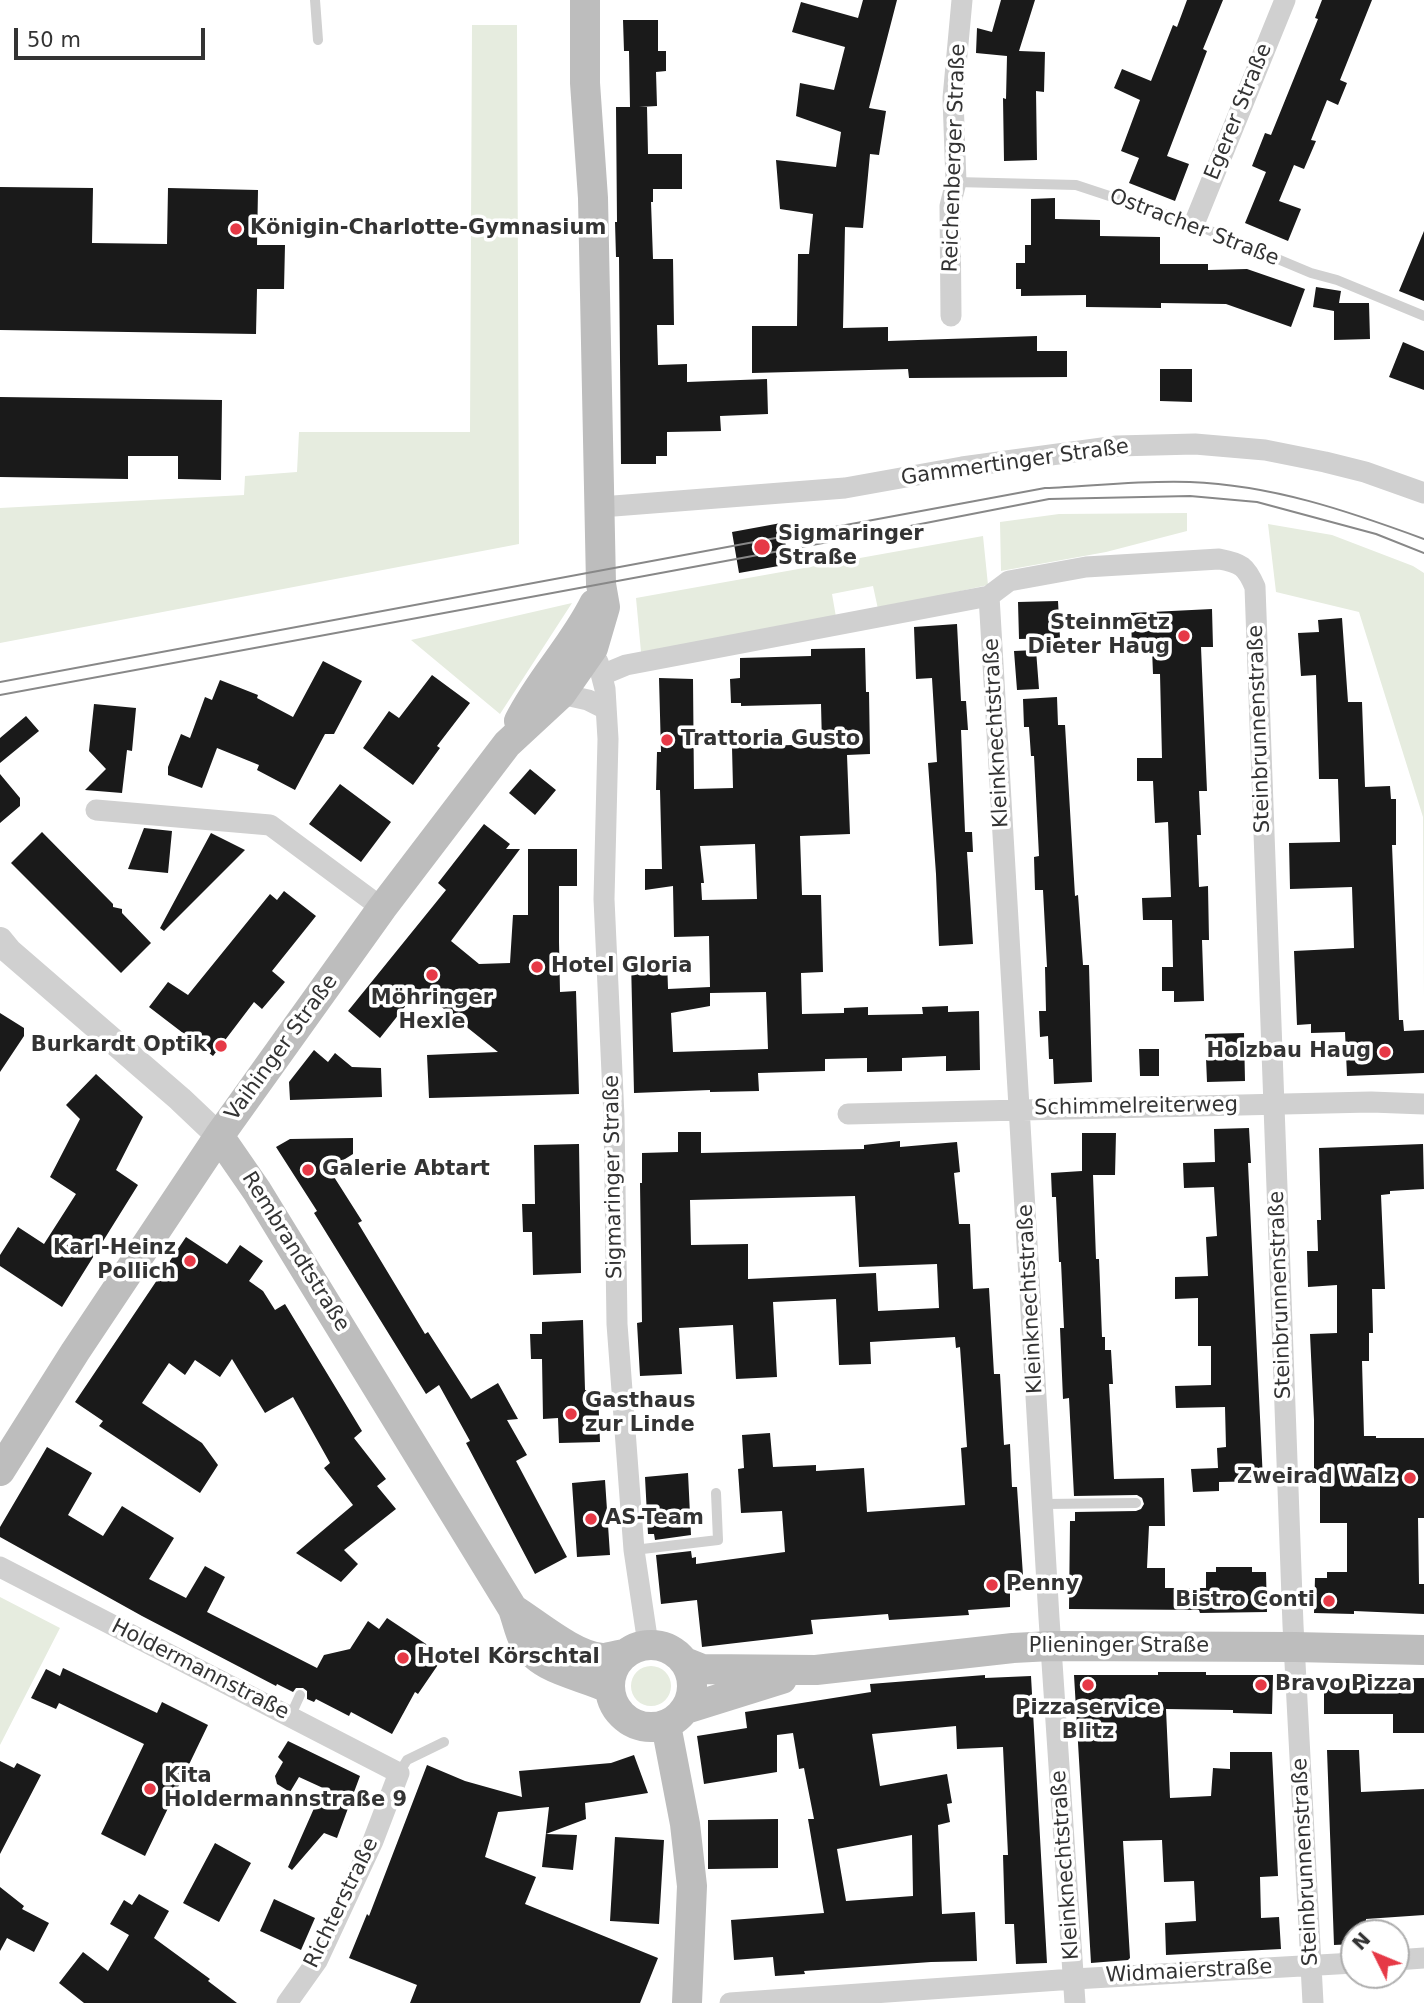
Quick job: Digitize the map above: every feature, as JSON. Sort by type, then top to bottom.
[{"type":"main road","name":"Sigmaringer Straße","points":[[585,0],[585,83],[593,198],[602,588],[605,607],[598,661]]},
{"type":"main road","name":"Sigmaringer Straße","points":[[507,744],[530,698],[584,624],[602,588]]},
{"type":"main road","name":"Vaihinger Straße","points":[[0,1471],[75,1352],[219,1136],[382,908],[507,744],[598,661]]},
{"type":"main road","name":"Rembrandtstraße","points":[[219,1136],[257,1191],[513,1609],[525,1644],[549,1664],[610,1689]]},
{"type":"main road","name":"Rembrandtstraße","points":[[513,1609],[561,1642],[602,1658],[636,1649]]},
{"type":"main road","name":"Plieninger Straße","points":[[687,1664],[702,1669],[816,1670],[1051,1646],[1424,1650]]},
{"type":"main road","points":[[676,1717],[653,1727],[639,1726],[627,1720],[617,1710],[610,1689],[611,1676],[636,1649],[670,1648],[687,1664],[692,1675],[693,1687],[676,1717],[692,1886],[687,2003]]},
{"type":"main road","name":"Plieninger Straße","points":[[676,1717],[816,1670]]},
{"type":"street","name":"Reichenberger Straße","points":[[951,316],[950,206],[956,182],[953,99],[962,0]]},
{"type":"street","name":"Egerer Straße","points":[[1194,224],[1285,0]]},
{"type":"street","name":"Gammertinger Straße","points":[[601,507],[845,488],[962,467],[1118,446],[1195,444],[1265,450],[1325,462],[1365,472],[1424,493]]},
{"type":"street","name":"Steinbrunnenstraße","points":[[989,596],[1009,581],[1086,567],[1219,559],[1237,562],[1248,572],[1255,587],[1295,1647],[1313,2003]]},
{"type":"street","points":[[598,661],[626,665],[989,596]]},
{"type":"street","name":"Kleinknechtstraße","points":[[989,596],[1051,1646],[1075,2003]]},
{"type":"street","name":"Sigmaringer Straße","points":[[598,661],[608,739],[604,899],[614,1117],[617,1324],[634,1550],[636,1649]]},
{"type":"street","points":[[562,694],[588,700],[604,708]]},
{"type":"street","points":[[96,810],[271,825],[382,908]]},
{"type":"street","name":"Rembrandtstraße","points":[[3,951],[180,1099],[219,1136]]},
{"type":"street","name":"Schimmelreiterweg","points":[[848,1114],[1275,1104],[1424,1104]]},
{"type":"street","name":"Holdermannstraße","points":[[0,1567],[399,1773]]},
{"type":"street","name":"Richterstraße","points":[[287,2003],[317,1961],[373,1841],[399,1773]]},
{"type":"street","name":"Widmaierstraße","points":[[730,2003],[1340,1964]]},
{"type":"lane","points":[[315,0],[318,40]]},
{"type":"lane","name":"Ostracher Straße","points":[[956,182],[1076,185],[1194,224],[1311,274],[1337,280],[1424,316]]},
{"type":"lane","points":[[634,1550],[718,1540],[716,1493]]},
{"type":"lane","points":[[1043,1504],[1136,1503]]},
{"type":"lane","points":[[290,1717],[300,1695]]},
{"type":"lane","name":"Richterstraße","points":[[399,1773],[407,1760],[444,1742]]},
{"type":"shaded area","points":[[472,25],[517,25],[519,544],[0,643],[0,508],[244,495],[245,476],[297,472],[299,432],[470,432]]},
{"type":"shaded area","points":[[1187,513],[1187,531],[1106,552],[1001,571],[1000,522],[1059,514]]},
{"type":"shaded area","points":[[1268,524],[1332,535],[1413,566],[1424,573],[1424,1001],[1423,817],[1359,612],[1276,592]]},
{"type":"shaded area","points":[[983,536],[988,585],[878,609],[873,586],[832,594],[836,617],[641,652],[636,598]]},
{"type":"shaded area","points":[[572,603],[500,714],[411,640]]},
{"type":"shaded area","points":[[0,1597],[60,1628],[0,1745]]},
{"type":"shaded area","points":[[651,1666],[659,1667],[665,1672],[670,1678],[670,1694],[665,1700],[659,1705],[651,1706],[643,1705],[637,1700],[632,1694],[631,1686],[632,1678],[637,1672],[643,1667]]},
{"type":"building","points":[[863,0],[897,0],[869,108],[886,111],[879,155],[870,154],[863,228],[845,227],[843,328],[888,327],[888,341],[1037,336],[1037,351],[1067,351],[1067,377],[909,378],[908,369],[752,373],[752,326],[797,326],[798,254],[809,254],[813,214],[780,209],[776,160],[836,167],[841,132],[796,116],[800,83],[834,90],[845,47],[792,32],[801,2],[858,18]]},
{"type":"building","points":[[1001,0],[1035,0],[1019,51],[1045,52],[1044,92],[1036,91],[1037,160],[1004,161],[1003,98],[1006,99],[1007,56],[976,53],[977,28],[992,32]]},
{"type":"building","points":[[1187,0],[1223,0],[1203,49],[1207,51],[1167,156],[1189,164],[1175,201],[1129,183],[1139,158],[1121,151],[1140,100],[1114,88],[1122,69],[1151,81],[1173,25],[1177,27]]},
{"type":"building","points":[[1322,0],[1372,0],[1340,80],[1347,83],[1338,105],[1327,100],[1311,140],[1316,141],[1304,169],[1294,165],[1279,201],[1301,209],[1288,241],[1245,223],[1266,172],[1252,166],[1265,133],[1271,135],[1318,19],[1315,18]]},
{"type":"building","points":[[623,20],[658,20],[658,51],[666,51],[666,71],[656,72],[657,106],[639,107],[647,107],[648,154],[682,154],[682,189],[653,189],[651,202],[653,259],[673,259],[674,325],[657,325],[658,365],[687,364],[687,382],[767,379],[768,414],[720,416],[721,431],[667,432],[667,456],[656,456],[656,464],[621,464],[619,257],[616,257],[615,222],[616,107],[630,107],[629,51],[624,51]]},
{"type":"building","points":[[0,187],[93,188],[92,243],[167,244],[168,188],[258,190],[257,245],[285,245],[284,289],[257,289],[256,334],[0,330]]},
{"type":"building","points":[[1055,198],[1055,219],[1100,220],[1100,236],[1160,237],[1160,264],[1208,264],[1208,270],[1247,269],[1305,289],[1291,327],[1226,304],[1161,303],[1161,308],[1086,307],[1086,295],[1021,296],[1021,289],[1016,289],[1016,263],[1025,263],[1025,245],[1031,245],[1031,199]]},
{"type":"building","points":[[1424,231],[1424,301],[1399,291]]},
{"type":"building","points":[[1316,287],[1341,291],[1339,303],[1369,303],[1370,339],[1334,340],[1334,311],[1313,307]]},
{"type":"building","points":[[1403,342],[1424,351],[1424,390],[1389,377]]},
{"type":"building","points":[[1160,369],[1192,369],[1192,402],[1160,401]]},
{"type":"building","points":[[0,397],[222,400],[221,480],[178,479],[178,456],[128,456],[128,479],[0,477]]},
{"type":"building","points":[[781,523],[790,564],[739,573],[732,532]]},
{"type":"building","points":[[1058,601],[1060,638],[1019,639],[1018,602]]},
{"type":"building","points":[[1212,609],[1213,647],[1201,647],[1207,791],[1199,791],[1201,835],[1197,835],[1199,887],[1208,886],[1209,940],[1202,940],[1204,1001],[1174,1002],[1174,991],[1162,991],[1162,967],[1173,967],[1172,920],[1143,920],[1142,898],[1171,897],[1168,822],[1155,823],[1153,781],[1137,781],[1137,758],[1162,758],[1160,674],[1153,674],[1152,649],[1132,650],[1131,613]]},
{"type":"building","points":[[1342,618],[1348,702],[1362,702],[1365,787],[1390,786],[1391,799],[1396,799],[1396,845],[1392,845],[1399,1020],[1403,1020],[1404,1031],[1424,1030],[1424,1073],[1347,1076],[1345,1032],[1311,1033],[1311,1024],[1297,1025],[1294,951],[1354,948],[1352,887],[1290,889],[1289,843],[1340,842],[1338,779],[1319,779],[1316,675],[1301,676],[1298,633],[1319,632],[1318,620]]},
{"type":"building","points":[[957,624],[961,701],[966,701],[968,730],[961,730],[965,832],[972,832],[973,852],[967,852],[973,944],[939,946],[928,763],[937,762],[932,678],[916,679],[914,627]]},
{"type":"building","points":[[865,648],[870,754],[847,755],[850,834],[800,836],[802,895],[821,895],[823,972],[801,973],[802,1014],[844,1013],[844,1008],[868,1007],[868,1015],[923,1014],[922,1007],[948,1006],[948,1012],[979,1011],[980,1070],[946,1071],[946,1056],[902,1058],[902,1071],[867,1072],[867,1058],[825,1059],[825,1071],[758,1073],[759,1091],[634,1093],[631,960],[667,959],[668,989],[710,987],[709,936],[674,937],[673,886],[645,890],[645,869],[662,869],[660,790],[656,790],[657,752],[661,752],[659,678],[693,679],[694,789],[733,788],[732,747],[822,744],[821,704],[741,706],[741,703],[731,703],[730,679],[740,678],[740,658],[811,656],[811,649]],"holes":[[[755,844],[757,899],[702,900],[701,883],[704,883],[700,846]],[[766,992],[768,1049],[673,1052],[671,1013],[710,1006],[710,993]]]},
{"type":"building","points":[[1036,650],[1039,689],[1017,690],[1014,651]]},
{"type":"building","points":[[323,661],[362,681],[334,734],[325,734],[295,790],[257,770],[259,765],[217,748],[202,788],[168,775],[168,767],[181,734],[190,738],[205,697],[212,700],[220,680],[258,695],[257,698],[293,717]]},
{"type":"building","points":[[432,675],[470,703],[437,746],[440,748],[413,785],[363,748],[389,711],[399,718]]},
{"type":"building","points":[[1057,697],[1058,725],[1065,725],[1075,896],[1078,895],[1083,965],[1089,965],[1092,1082],[1054,1084],[1053,1059],[1049,1059],[1048,1036],[1040,1037],[1039,1011],[1046,1011],[1047,967],[1043,890],[1035,890],[1034,857],[1039,856],[1034,756],[1031,756],[1029,727],[1024,727],[1023,699]]},
{"type":"building","points":[[94,704],[136,708],[132,751],[127,750],[122,793],[85,790],[106,769],[89,751]]},
{"type":"building","points":[[26,716],[39,731],[0,763],[0,738]]},
{"type":"building","points":[[530,769],[556,790],[535,815],[509,793]]},
{"type":"building","points":[[0,774],[20,798],[20,806],[0,823]]},
{"type":"building","points":[[340,784],[391,822],[361,862],[309,824]]},
{"type":"building","points":[[484,824],[510,844],[506,849],[520,849],[451,941],[479,964],[510,963],[513,915],[528,915],[528,849],[577,849],[577,886],[559,886],[559,942],[560,992],[576,991],[579,1094],[429,1098],[427,1055],[498,1052],[419,989],[380,1038],[348,1011],[446,890],[438,883]]},
{"type":"building","points":[[144,828],[172,831],[168,873],[128,869]]},
{"type":"building","points":[[42,832],[113,907],[122,909],[122,913],[151,943],[121,973],[11,863]]},
{"type":"building","points":[[211,833],[245,850],[164,931],[160,928]]},
{"type":"building","points":[[284,891],[316,916],[272,971],[285,982],[262,1009],[254,1002],[213,1056],[149,1007],[168,982],[188,995],[270,894],[277,900]]},
{"type":"building","points":[[0,1013],[24,1028],[24,1036],[0,1072]]},
{"type":"building","points":[[1244,1033],[1245,1081],[1207,1082],[1205,1034]]},
{"type":"building","points":[[1139,1049],[1159,1049],[1159,1076],[1140,1076]]},
{"type":"building","points":[[314,1050],[328,1062],[335,1053],[352,1067],[381,1068],[382,1097],[290,1100],[289,1082]]},
{"type":"building","points":[[96,1074],[143,1117],[116,1170],[138,1185],[62,1307],[0,1266],[0,1255],[18,1227],[44,1244],[76,1194],[50,1177],[80,1119],[66,1105]]},
{"type":"building","points":[[1249,1128],[1251,1163],[1248,1163],[1263,1481],[1219,1482],[1219,1491],[1193,1492],[1191,1469],[1218,1468],[1217,1448],[1226,1447],[1225,1407],[1176,1408],[1175,1386],[1211,1385],[1211,1346],[1198,1346],[1198,1298],[1175,1299],[1175,1277],[1208,1276],[1206,1237],[1217,1236],[1214,1187],[1184,1188],[1183,1163],[1215,1162],[1214,1129]]},
{"type":"building","points":[[678,1132],[701,1132],[701,1153],[864,1149],[864,1145],[900,1141],[900,1147],[957,1142],[960,1172],[954,1173],[959,1224],[970,1224],[973,1289],[989,1288],[994,1374],[1000,1374],[1004,1445],[1010,1444],[1012,1487],[1017,1487],[1024,1590],[1010,1591],[1010,1607],[968,1610],[969,1615],[889,1620],[888,1614],[811,1620],[813,1634],[702,1647],[697,1600],[661,1604],[656,1555],[691,1551],[692,1558],[696,1557],[696,1564],[785,1552],[782,1511],[741,1513],[738,1469],[744,1468],[742,1435],[770,1433],[773,1467],[816,1465],[816,1471],[864,1468],[867,1512],[965,1505],[961,1448],[967,1447],[960,1347],[956,1348],[955,1337],[870,1342],[871,1364],[839,1365],[836,1299],[773,1302],[777,1377],[736,1379],[733,1325],[679,1328],[682,1374],[640,1376],[637,1323],[642,1322],[642,1153],[678,1152]],"holes":[[[855,1196],[859,1267],[937,1264],[939,1308],[878,1311],[876,1273],[748,1279],[748,1244],[691,1245],[690,1200]]]},
{"type":"building","points":[[1082,1133],[1116,1133],[1115,1175],[1093,1175],[1096,1259],[1099,1259],[1102,1337],[1105,1337],[1105,1350],[1111,1350],[1113,1384],[1109,1384],[1114,1479],[1164,1478],[1165,1526],[1149,1526],[1147,1568],[1165,1568],[1165,1588],[1206,1588],[1206,1572],[1216,1572],[1216,1567],[1252,1567],[1252,1572],[1266,1572],[1267,1612],[1069,1609],[1070,1521],[1075,1521],[1075,1512],[1136,1511],[1144,1504],[1142,1498],[1137,1495],[1074,1496],[1069,1398],[1063,1399],[1061,1262],[1056,1197],[1052,1197],[1051,1173],[1082,1171]]},
{"type":"building","points":[[353,1138],[353,1154],[329,1169],[362,1221],[358,1223],[425,1334],[428,1332],[471,1399],[498,1383],[518,1419],[507,1420],[527,1455],[516,1461],[567,1557],[535,1574],[466,1443],[470,1441],[439,1385],[426,1394],[276,1147],[290,1139]]},
{"type":"building","points":[[579,1144],[581,1273],[533,1275],[532,1232],[523,1232],[522,1204],[535,1204],[534,1145]]},
{"type":"building","points":[[1423,1144],[1424,1189],[1390,1191],[1390,1194],[1381,1195],[1385,1289],[1372,1289],[1373,1333],[1369,1333],[1369,1361],[1362,1361],[1364,1436],[1424,1438],[1424,1518],[1418,1518],[1419,1584],[1424,1584],[1424,1614],[1354,1611],[1354,1614],[1314,1613],[1315,1578],[1327,1578],[1327,1572],[1347,1572],[1347,1523],[1320,1523],[1320,1481],[1314,1481],[1310,1334],[1337,1333],[1337,1285],[1308,1287],[1307,1251],[1318,1251],[1317,1220],[1321,1220],[1319,1148]]},
{"type":"building","points":[[186,1237],[227,1264],[240,1245],[263,1261],[249,1281],[263,1291],[275,1310],[285,1304],[362,1431],[354,1438],[386,1479],[377,1486],[396,1509],[344,1550],[358,1564],[341,1582],[296,1553],[353,1505],[324,1468],[330,1463],[293,1397],[265,1413],[232,1359],[220,1377],[195,1360],[185,1375],[169,1363],[142,1403],[202,1443],[218,1465],[200,1493],[99,1426],[103,1421],[75,1402]]},
{"type":"building","points":[[583,1320],[585,1390],[598,1390],[600,1442],[559,1443],[558,1418],[543,1419],[542,1359],[531,1359],[530,1334],[542,1334],[542,1322]]},
{"type":"building","points":[[47,1447],[92,1473],[68,1515],[103,1536],[122,1506],[174,1538],[149,1579],[186,1598],[205,1566],[225,1577],[207,1612],[317,1668],[324,1655],[350,1649],[368,1621],[379,1629],[387,1618],[444,1656],[418,1694],[415,1692],[392,1734],[351,1712],[349,1716],[316,1699],[314,1702],[307,1699],[307,1691],[303,1688],[296,1688],[293,1692],[277,1684],[276,1686],[0,1537],[0,1527]]},
{"type":"building","points":[[688,1473],[691,1535],[655,1540],[654,1534],[648,1534],[645,1477]]},
{"type":"building","name":"AS-Team","points":[[605,1480],[610,1555],[577,1557],[572,1483]]},
{"type":"building","name":"Kita Holdermannstraße 9","points":[[63,1668],[157,1713],[162,1702],[208,1725],[145,1856],[101,1834],[144,1744],[59,1703],[56,1709],[31,1698],[46,1669],[60,1676]]},
{"type":"building","points":[[1158,1672],[1273,1675],[1272,1714],[1233,1713],[1233,1710],[1166,1709],[1170,1798],[1211,1796],[1213,1768],[1230,1769],[1230,1752],[1272,1752],[1278,1876],[1260,1877],[1261,1918],[1279,1917],[1281,1949],[1166,1955],[1165,1923],[1196,1921],[1194,1881],[1164,1882],[1162,1840],[1123,1841],[1130,1958],[1091,1963],[1074,1675],[1158,1675]]},
{"type":"building","points":[[985,1675],[985,1678],[1031,1676],[1047,1963],[1016,1964],[1014,1924],[1005,1924],[1003,1855],[1008,1855],[1003,1747],[957,1749],[956,1726],[872,1734],[880,1786],[947,1774],[952,1803],[947,1804],[950,1822],[938,1825],[942,1914],[975,1912],[977,1961],[804,1971],[805,1974],[775,1976],[773,1957],[734,1960],[731,1920],[824,1913],[808,1819],[814,1819],[804,1768],[799,1769],[793,1733],[777,1735],[777,1772],[704,1784],[697,1736],[747,1728],[745,1712],[871,1692],[870,1684]],"holes":[[[912,1835],[913,1896],[846,1901],[837,1849]]]},
{"type":"building","points":[[1424,1678],[1424,1733],[1393,1733],[1393,1714],[1324,1714],[1324,1679]]},
{"type":"building","points":[[288,1741],[360,1776],[337,1838],[324,1833],[292,1870],[288,1867],[323,1788],[299,1777],[290,1792],[277,1784],[275,1776],[283,1762],[278,1757]]},
{"type":"building","points":[[1327,1750],[1359,1750],[1361,1792],[1424,1789],[1424,1915],[1340,1919],[1340,1945],[1334,1945]]},
{"type":"building","points":[[634,1755],[648,1793],[585,1803],[586,1819],[546,1834],[577,1835],[573,1870],[542,1867],[549,1807],[498,1812],[485,1857],[536,1877],[525,1904],[658,1958],[640,2003],[410,2003],[417,1985],[349,1958],[367,1914],[369,1916],[427,1765],[465,1781],[522,1797],[519,1771],[611,1763]]},
{"type":"building","points":[[0,1761],[14,1768],[17,1763],[41,1775],[0,1854]]},
{"type":"building","points":[[778,1819],[778,1868],[708,1869],[708,1820]]},
{"type":"building","points":[[615,1837],[664,1840],[659,1924],[610,1921]]},
{"type":"building","points":[[215,1843],[251,1863],[219,1922],[183,1903]]},
{"type":"building","points":[[0,1887],[24,1906],[22,1909],[49,1923],[34,1952],[7,1938],[0,1951]]},
{"type":"building","points":[[139,1894],[169,1911],[154,1938],[210,1979],[208,1981],[237,2003],[84,2003],[59,1983],[83,1952],[108,1971],[129,1935],[110,1924],[124,1900],[132,1905]]},
{"type":"building","points":[[274,1899],[315,1918],[301,1950],[260,1931]]},
{"type":"tram line","points":[[0,682],[1045,488],[1154,482],[1190,482],[1250,488],[1309,501],[1424,539]]},
{"type":"tram line","points":[[0,695],[1049,499],[1190,496],[1257,502],[1376,534],[1424,553]]},
{"type":"place","name":"Königin-Charlotte-Gymnasium","points":[[236,229]]},
{"type":"place","name":"Sigmaringer Straße","points":[[762,547]]},
{"type":"place","name":"Steinmetz Dieter Haug","points":[[1184,636]]},
{"type":"place","name":"Trattoria Gusto","points":[[667,740]]},
{"type":"place","name":"Hotel Gloria","points":[[537,967]]},
{"type":"place","name":"Möhringer Hexle","points":[[432,975]]},
{"type":"place","name":"Burkardt Optik","points":[[221,1046]]},
{"type":"place","name":"Holzbau Haug","points":[[1385,1052]]},
{"type":"place","name":"Galerie Abtart","points":[[308,1170]]},
{"type":"place","name":"Karl-Heinz Pollich","points":[[190,1261]]},
{"type":"place","name":"Gasthaus zur Linde","points":[[571,1414]]},
{"type":"place","name":"Zweirad Walz","points":[[1410,1478]]},
{"type":"place","name":"AS-Team","points":[[591,1519]]},
{"type":"place","name":"Penny","points":[[992,1585]]},
{"type":"place","name":"Bistro Conti","points":[[1329,1601]]},
{"type":"place","name":"Hotel Körschtal","points":[[403,1658]]},
{"type":"place","name":"Pizzaservice Blitz","points":[[1088,1685]]},
{"type":"place","name":"Bravo Pizza","points":[[1261,1685]]},
{"type":"place","name":"Kita Holdermannstraße 9","points":[[150,1789]]}]
